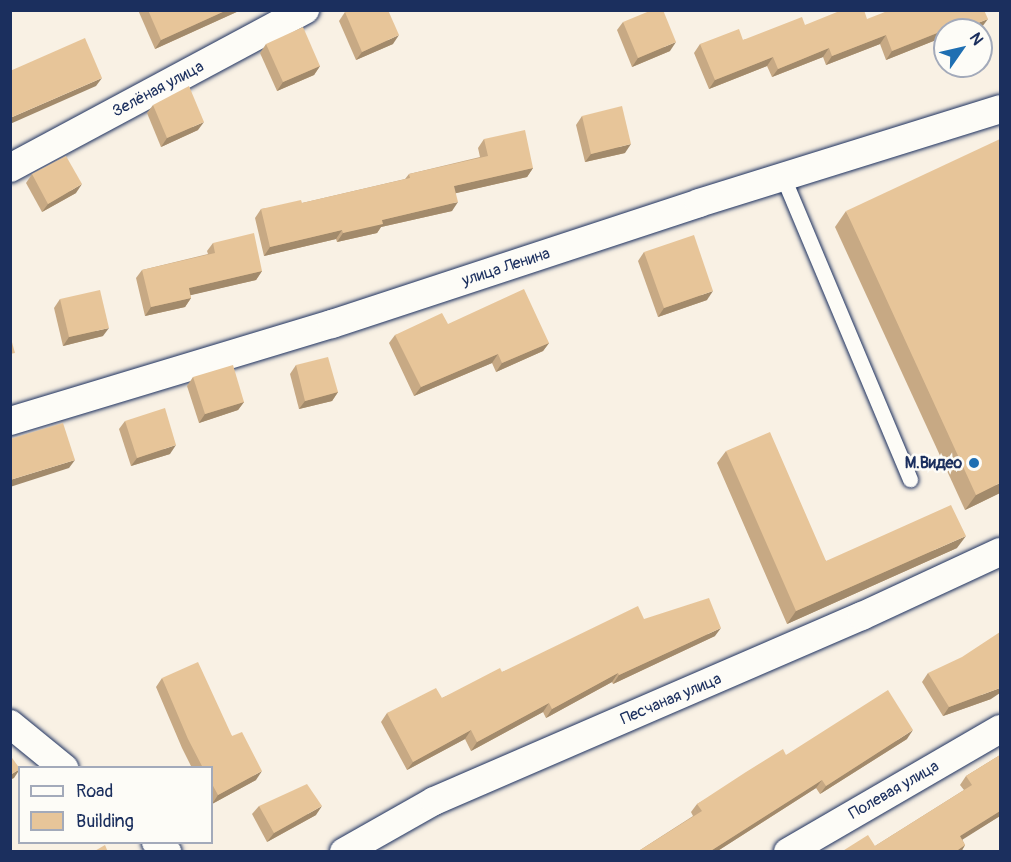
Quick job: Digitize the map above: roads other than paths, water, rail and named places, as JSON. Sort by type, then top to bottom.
[{"type":"street","name":"Зелёная улица","points":[[10,168],[305,10]]},
{"type":"street","name":"улица Ленина","points":[[10,421],[332,324],[1000,109]]},
{"type":"street","name":"Песчаная улица","points":[[344,852],[434,801],[862,616],[1000,552]]},
{"type":"street","points":[[10,724],[62,766]]},
{"type":"street","name":"Полевая улица","points":[[788,852],[1000,729]]},
{"type":"lane","points":[[783,177],[910,479]]},
{"type":"place","name":"М.Видео","points":[[974,463]]}]
